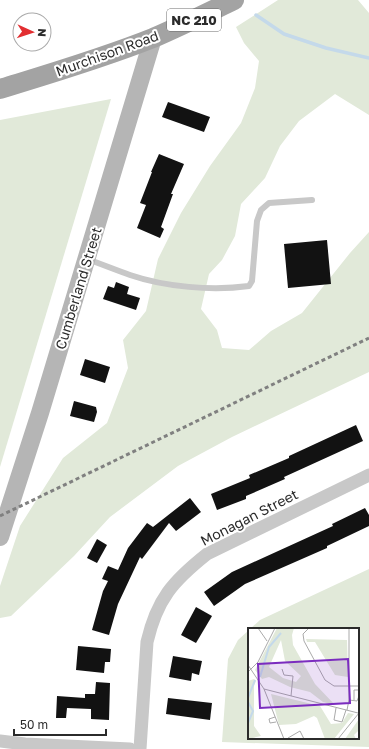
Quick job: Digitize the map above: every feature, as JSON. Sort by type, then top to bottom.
[{"type":"main road","name":"Murchison Road","points":[[0,89],[85,63],[153,38],[234,0]]},
{"type":"street","name":"Cumberland Street","points":[[0,537],[40,413],[153,38]]},
{"type":"street","name":"Monagan Street","points":[[140,749],[147,642],[157,610],[165,595],[188,570],[207,554],[369,475]]},
{"type":"street","points":[[0,741],[25,746],[130,749]]},
{"type":"lane","points":[[87,259],[131,276],[167,284],[202,288],[249,286],[252,281],[256,221],[261,210],[269,203],[312,200]]},
{"type":"green space","points":[[278,0],[358,0],[369,13],[369,115],[335,94],[299,121],[280,146],[265,178],[241,204],[235,236],[222,260],[209,274],[201,309],[217,330],[222,348],[249,350],[271,331],[302,313],[350,253],[369,232],[369,372],[232,437],[178,466],[110,517],[74,556],[11,616],[0,618],[0,586],[20,526],[63,458],[107,423],[128,368],[123,340],[146,311],[158,259],[181,213],[210,166],[241,123],[255,88],[259,61],[244,43],[236,27]]},
{"type":"green space","points":[[111,99],[0,467],[0,120]]},
{"type":"green space","points":[[369,569],[369,747],[222,742],[228,659],[238,640],[248,631],[248,739],[359,739],[359,628],[251,628],[260,620]]},
{"type":"building","points":[[168,102],[210,117],[204,132],[162,117]]},
{"type":"building","points":[[159,154],[184,164],[171,194],[173,194],[161,227],[164,229],[160,238],[137,228],[146,205],[140,203]]},
{"type":"building","points":[[327,240],[331,284],[288,288],[284,244]]},
{"type":"building","points":[[116,282],[129,287],[127,294],[140,298],[136,310],[103,299],[108,286],[114,288]]},
{"type":"building","points":[[85,359],[110,367],[105,383],[80,375]]},
{"type":"building","points":[[74,401],[96,407],[97,412],[94,422],[70,416]]},
{"type":"building","points":[[356,425],[363,441],[284,477],[285,479],[246,496],[246,499],[217,510],[211,494],[250,478],[249,475],[289,458],[289,456]]},
{"type":"building","points":[[190,498],[201,512],[176,531],[169,523],[142,559],[140,557],[118,604],[109,635],[92,630],[103,591],[108,581],[102,579],[108,566],[118,570],[128,548],[147,523],[153,527]]},
{"type":"building","points":[[365,508],[369,515],[369,526],[327,546],[327,548],[245,584],[214,606],[204,592],[232,572],[333,526],[332,524]]},
{"type":"building","points":[[97,539],[107,545],[97,563],[87,558]]},
{"type":"building","points":[[196,607],[212,616],[196,643],[181,635]]},
{"type":"building","points":[[78,646],[111,649],[110,662],[105,662],[104,673],[76,670]]},
{"type":"building","points":[[173,656],[202,661],[199,675],[192,673],[191,681],[169,677]]},
{"type":"building","points":[[96,682],[110,683],[109,720],[91,719],[91,709],[67,708],[66,718],[56,718],[57,696],[85,698],[85,694],[95,694]]},
{"type":"building","points":[[168,698],[212,703],[210,720],[166,714]]},
{"type":"waterway","points":[[256,15],[284,34],[326,48],[369,58]]},
{"type":"railway","points":[[0,516],[369,338]]}]
